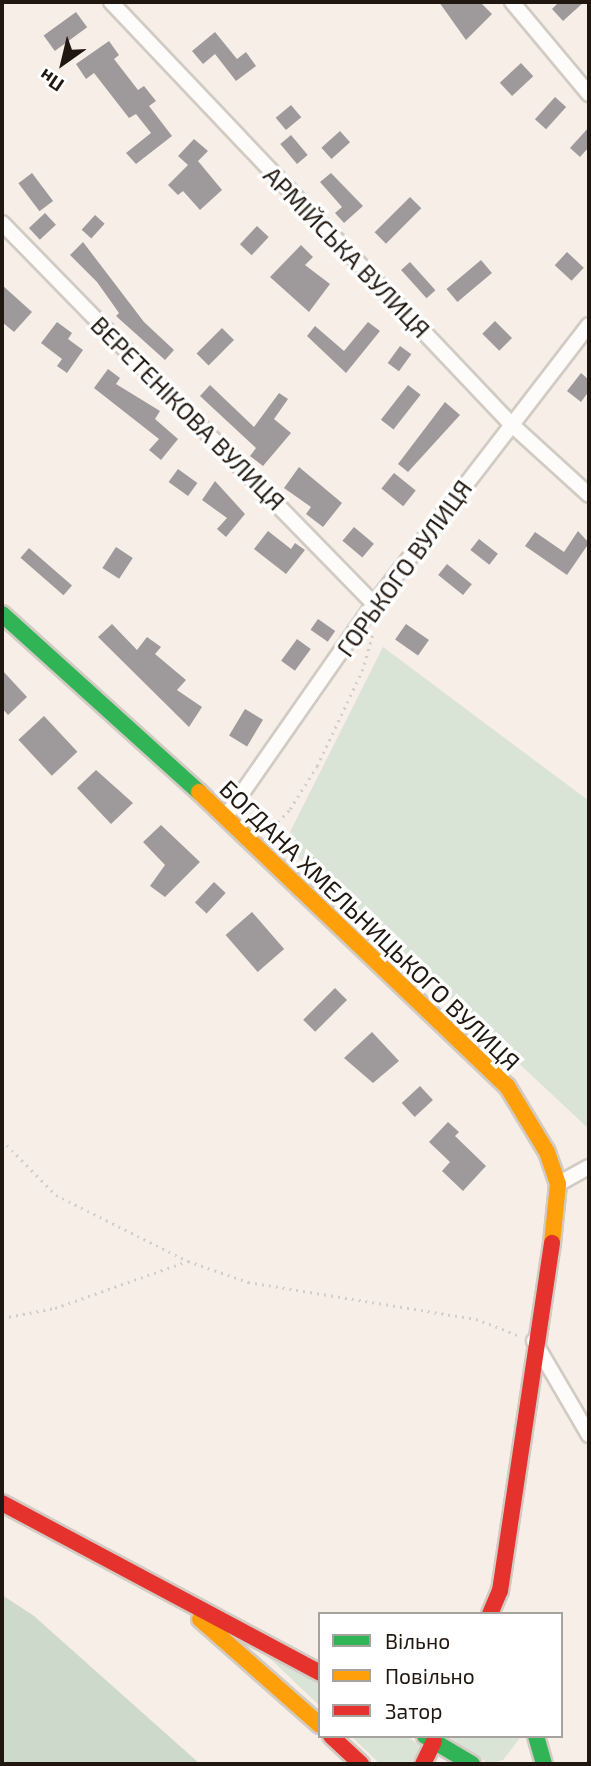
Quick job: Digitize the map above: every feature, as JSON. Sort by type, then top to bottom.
[{"type":"street","name":"АРМІЙСЬКА ВУЛИЦЯ","points":[[111,2],[512,424],[589,495]]},
{"type":"street","points":[[512,2],[589,94]]},
{"type":"street","name":"ВЕРЕТЕНІКОВА ВУЛИЦЯ","points":[[2,223],[374,604]]},
{"type":"street","name":"ГОРЬКОГО ВУЛИЦЯ","points":[[226,816],[374,604],[589,326]]},
{"type":"street","name":"БОГДАНА ХМЕЛЬНИЦЬКОГО ВУЛИЦЯ","points":[[2,614],[226,816],[507,1086],[547,1152],[558,1184],[547,1281],[534,1341],[500,1591]]},
{"type":"street","points":[[558,1184],[589,1167]]},
{"type":"street","points":[[534,1341],[589,1435]]},
{"type":"street","points":[[2,1503],[318,1672]]},
{"type":"street","points":[[159,1587],[247,1657],[318,1723]]},
{"type":"street","points":[[482,1612],[500,1591]]},
{"type":"street","points":[[491,1612],[500,1591]]},
{"type":"street","points":[[500,1591],[505,1612]]},
{"type":"street","points":[[288,1654],[318,1662]]},
{"type":"street","points":[[333,1738],[361,1764]]},
{"type":"street","points":[[423,1764],[432,1738],[472,1764]]},
{"type":"street","points":[[537,1738],[544,1764]]},
{"type":"path","points":[[256,845],[290,809],[338,725],[373,639],[374,604]]},
{"type":"path","points":[[2,1140],[56,1195],[188,1261],[248,1282],[476,1319],[534,1341]]},
{"type":"path","points":[[2,1318],[55,1308],[188,1261]]},
{"type":"shaded area","points":[[383,647],[589,801],[589,1129],[284,844]]},
{"type":"shaded area","points":[[259,1648],[318,1683],[318,1704]]},
{"type":"shaded area","points":[[353,1738],[409,1738],[420,1745],[411,1764],[380,1764]]},
{"type":"shaded area","points":[[450,1738],[520,1738],[503,1760],[489,1764]]},
{"type":"green space","points":[[2,1595],[34,1616],[200,1764],[2,1764]]},
{"type":"building","points":[[439,2],[480,2],[492,14],[466,40]]},
{"type":"building","points":[[559,2],[584,2],[563,21],[552,9]]},
{"type":"building","points":[[76,12],[87,27],[55,51],[44,36]]},
{"type":"building","points":[[215,32],[237,59],[246,52],[256,66],[236,81],[215,54],[203,64],[192,51]]},
{"type":"building","points":[[109,41],[119,55],[114,59],[138,90],[144,86],[156,101],[149,106],[172,136],[136,164],[126,153],[151,133],[136,114],[129,118],[94,73],[86,79],[76,64]]},
{"type":"building","points":[[521,63],[533,76],[512,96],[500,83]]},
{"type":"building","points":[[555,97],[566,107],[546,129],[535,119]]},
{"type":"building","points":[[291,105],[301,117],[286,130],[276,118]]},
{"type":"building","points":[[589,127],[589,147],[580,157],[570,148]]},
{"type":"building","points":[[340,131],[350,142],[331,159],[321,148]]},
{"type":"building","points":[[291,135],[308,155],[297,164],[280,144]]},
{"type":"building","points":[[194,139],[208,151],[198,161],[222,190],[200,210],[183,191],[178,195],[168,185],[188,165],[178,156]]},
{"type":"building","points":[[32,173],[53,201],[39,211],[18,183]]},
{"type":"building","points":[[331,173],[363,206],[344,223],[335,213],[342,207],[320,182]]},
{"type":"building","points":[[410,197],[421,208],[386,244],[375,232]]},
{"type":"building","points":[[45,213],[56,225],[40,240],[29,228]]},
{"type":"building","points":[[95,215],[105,224],[91,239],[82,230]]},
{"type":"building","points":[[257,226],[269,237],[252,255],[240,244]]},
{"type":"building","points":[[83,242],[144,322],[174,350],[165,360],[116,316],[119,313],[97,282],[70,255]]},
{"type":"building","points":[[301,245],[313,257],[305,265],[330,284],[309,312],[270,277]]},
{"type":"building","points":[[567,252],[584,268],[572,281],[555,265]]},
{"type":"building","points":[[481,260],[492,273],[457,302],[447,289]]},
{"type":"building","points":[[410,262],[435,290],[427,298],[401,270]]},
{"type":"building","points":[[2,285],[32,312],[14,332],[2,322]]},
{"type":"building","points":[[495,321],[512,338],[499,351],[482,334]]},
{"type":"building","points":[[57,322],[72,333],[68,339],[83,350],[67,373],[57,366],[62,359],[41,343]]},
{"type":"building","points":[[368,322],[380,331],[346,373],[307,336],[315,326],[344,351]]},
{"type":"building","points":[[222,328],[234,340],[209,365],[197,353]]},
{"type":"building","points":[[400,346],[411,354],[399,371],[388,363]]},
{"type":"building","points":[[108,369],[120,378],[116,384],[160,411],[155,419],[178,439],[161,460],[149,450],[159,439],[94,388]]},
{"type":"building","points":[[581,373],[589,380],[589,391],[581,402],[567,391]]},
{"type":"building","points":[[210,385],[254,427],[279,393],[288,399],[274,419],[291,433],[263,466],[250,456],[256,448],[200,396]]},
{"type":"building","points":[[408,385],[421,395],[394,430],[381,420]]},
{"type":"building","points":[[445,402],[460,415],[408,472],[398,464]]},
{"type":"building","points":[[299,467],[342,503],[323,527],[306,514],[311,507],[284,488]]},
{"type":"building","points":[[178,469],[197,483],[188,496],[169,482]]},
{"type":"building","points":[[394,473],[416,491],[403,506],[381,489]]},
{"type":"building","points":[[215,481],[245,514],[226,537],[217,529],[227,518],[202,500]]},
{"type":"building","points":[[354,527],[374,544],[362,558],[342,541]]},
{"type":"building","points":[[268,531],[291,549],[295,543],[305,550],[286,574],[254,549]]},
{"type":"building","points":[[578,531],[589,543],[567,575],[525,546],[535,532],[564,552]]},
{"type":"building","points":[[479,539],[498,554],[489,565],[470,550]]},
{"type":"building","points":[[116,547],[133,558],[119,579],[102,568]]},
{"type":"building","points":[[29,548],[72,585],[63,595],[20,558]]},
{"type":"building","points":[[447,564],[472,584],[463,595],[438,575]]},
{"type":"building","points":[[318,619],[335,631],[328,642],[311,630]]},
{"type":"building","points":[[112,624],[137,650],[147,637],[161,647],[155,654],[186,680],[177,690],[202,707],[189,727],[98,637]]},
{"type":"building","points":[[406,624],[429,640],[418,656],[395,640]]},
{"type":"building","points":[[297,639],[311,649],[295,671],[281,661]]},
{"type":"building","points":[[2,670],[27,697],[8,715],[2,708]]},
{"type":"building","points":[[245,709],[263,720],[247,746],[229,736]]},
{"type":"building","points":[[44,716],[77,752],[52,776],[18,740]]},
{"type":"building","points":[[96,770],[133,803],[111,824],[77,788]]},
{"type":"building","points":[[161,825],[200,862],[165,897],[150,886],[165,865],[143,842]]},
{"type":"building","points":[[214,882],[226,893],[207,913],[195,902]]},
{"type":"building","points":[[252,912],[284,949],[258,972],[226,935]]},
{"type":"building","points":[[335,988],[347,1000],[315,1032],[303,1020]]},
{"type":"building","points":[[372,1032],[399,1061],[373,1083],[344,1058]]},
{"type":"building","points":[[420,1086],[433,1100],[415,1117],[402,1103]]},
{"type":"building","points":[[448,1122],[459,1132],[455,1136],[486,1166],[463,1191],[442,1171],[450,1162],[429,1142]]},
{"type":"traffic: fast","points":[[2,614],[199,792]]},
{"type":"traffic: fast","points":[[428,1738],[472,1764]]},
{"type":"traffic: fast","points":[[537,1738],[544,1764]]},
{"type":"traffic: slow","points":[[199,792],[507,1086],[547,1152],[558,1184],[552,1243]]},
{"type":"traffic: slow","points":[[200,1619],[318,1723]]},
{"type":"traffic: jam","points":[[491,1612],[500,1591],[552,1243]]},
{"type":"traffic: jam","points":[[2,1503],[318,1672]]},
{"type":"traffic: jam","points":[[333,1738],[361,1764]]},
{"type":"traffic: jam","points":[[423,1764],[434,1741]]}]
